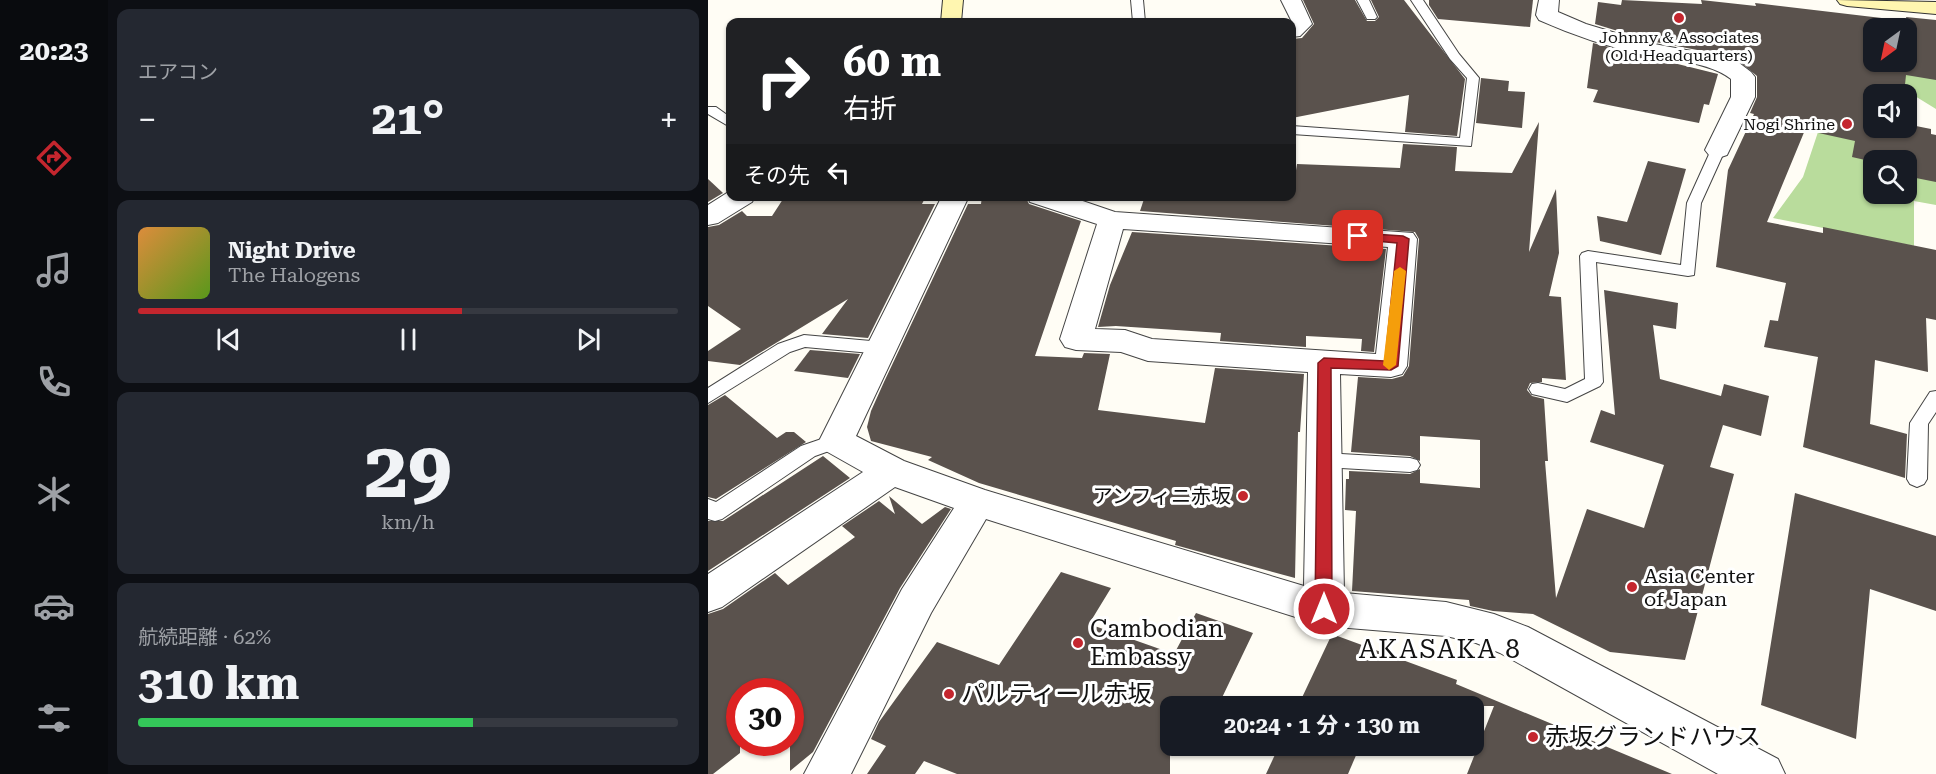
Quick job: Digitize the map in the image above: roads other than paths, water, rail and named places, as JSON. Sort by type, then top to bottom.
[{"type":"main road","points":[[951,18],[953,0]]},
{"type":"main road","points":[[1847,0],[1936,8]]},
{"type":"street","points":[[1291,0],[1301,24],[1296,28]]},
{"type":"street","points":[[1549,0],[1547,15],[1578,29],[1646,49],[1726,64],[1743,77],[1743,97],[1718,150]]},
{"type":"street","points":[[708,217],[734,201]]},
{"type":"street","points":[[954,201],[836,441],[891,471],[978,502],[1324,609],[1446,619],[1480,626],[1514,640],[1762,774]]},
{"type":"street","points":[[1055,201],[1112,220],[1403,239],[1391,366],[1148,350],[1125,341],[1076,339],[1112,220]]},
{"type":"street","points":[[1324,363],[1324,609]]},
{"type":"street","points":[[708,595],[891,471]]},
{"type":"street","points":[[827,774],[913,610],[957,532],[978,502]]},
{"type":"lane","points":[[1137,0],[1139,18]]},
{"type":"lane","points":[[1363,0],[1371,17]]},
{"type":"lane","points":[[1296,130],[1466,142],[1473,78],[1454,56],[1417,0]]},
{"type":"lane","points":[[711,110],[726,120]]},
{"type":"lane","points":[[1538,389],[1567,403],[1594,382],[1588,256],[1688,272],[1694,203],[1718,150]]},
{"type":"lane","points":[[708,397],[784,348],[804,341],[882,348]]},
{"type":"lane","points":[[1917,479],[1919,423],[1936,397]]},
{"type":"lane","points":[[708,507],[715,513],[808,451],[836,441]]},
{"type":"lane","points":[[1324,460],[1410,465]]},
{"type":"place","name":"Johnny & Associates (Old Headquarters)","points":[[1679,18]]},
{"type":"place","name":"Nogi Shrine","points":[[1847,124]]},
{"type":"place","name":"アンフィニ赤坂","points":[[1243,496]]},
{"type":"place","name":"Asia Center of Japan","points":[[1632,587]]},
{"type":"place","name":"Cambodian Embassy","points":[[1078,643]]},
{"type":"place","name":"パルティール赤坂","points":[[949,694]]},
{"type":"place","name":"赤坂グランドハウス","points":[[1533,737]]},
{"type":"district","name":"AKASAKA 8","points":[[1440,649]]}]
